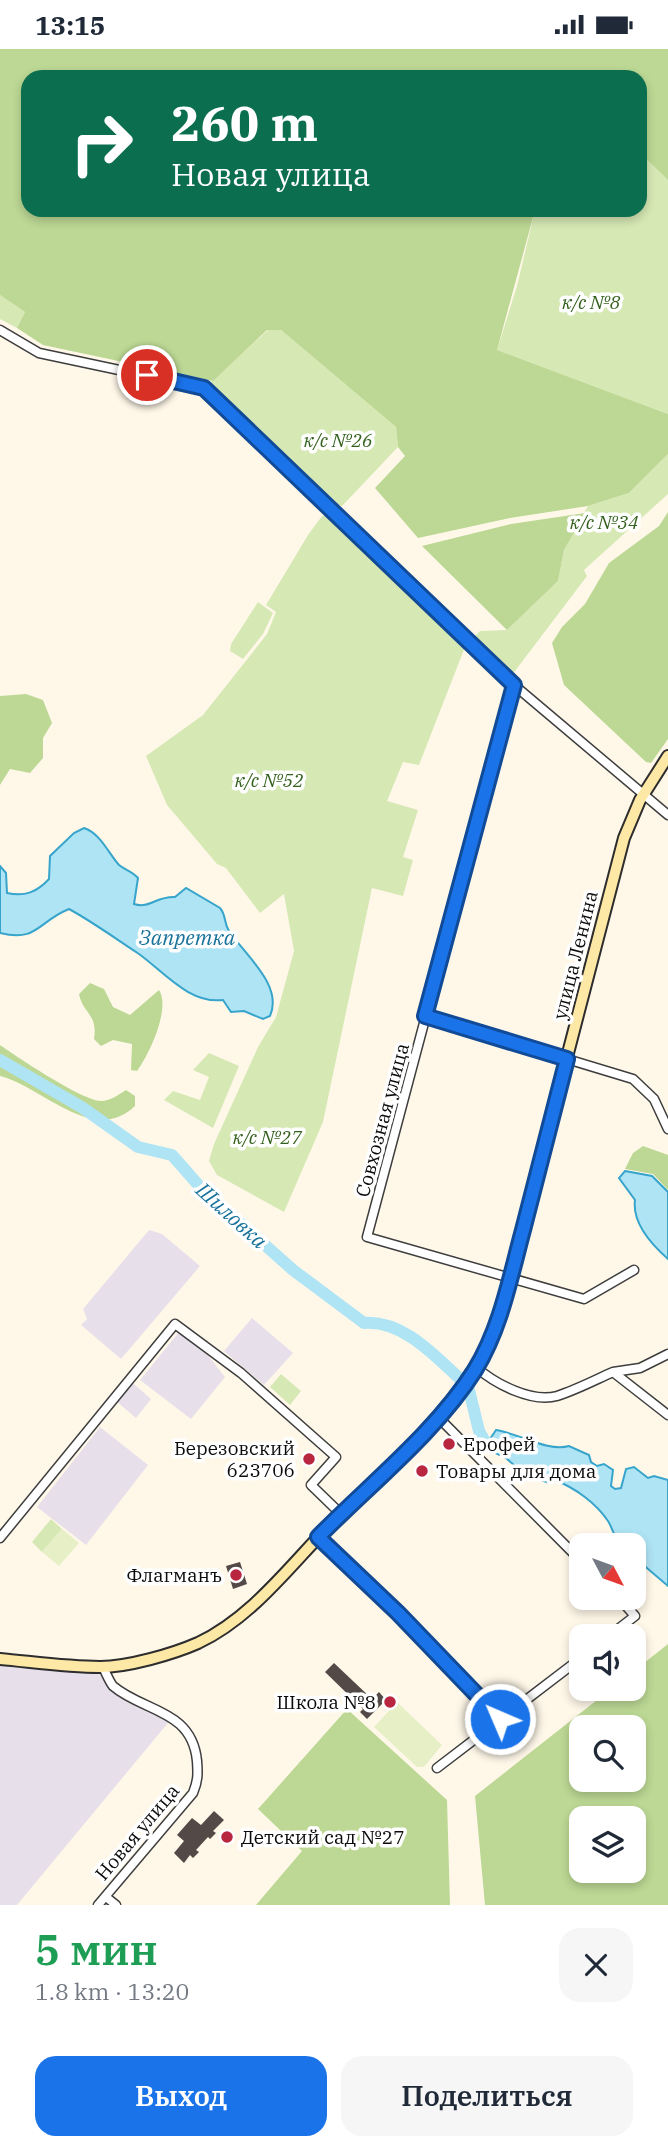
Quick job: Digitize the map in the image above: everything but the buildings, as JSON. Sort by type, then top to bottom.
[{"type":"street","points":[[0,330],[39,353],[204,388],[514,685],[668,814]]},
{"type":"street","name":"Совхозная улица","points":[[510,1279],[367,1237],[514,685]]},
{"type":"street","name":"улица Ленина","points":[[437,1416],[475,1370],[497,1327],[624,838],[643,795],[668,756]]},
{"type":"street","points":[[425,1016],[633,1079],[654,1099],[668,1129]]},
{"type":"street","points":[[510,1279],[584,1299],[634,1270]]},
{"type":"street","points":[[0,1538],[175,1324],[241,1373],[336,1457],[311,1485],[341,1514]]},
{"type":"street","points":[[475,1370],[525,1395],[554,1397],[613,1372],[640,1368],[668,1355]]},
{"type":"street","points":[[613,1372],[668,1415]]},
{"type":"street","points":[[0,1660],[103,1667],[156,1657],[212,1635],[262,1596],[321,1540],[341,1514],[437,1416],[569,1549]]},
{"type":"street","points":[[321,1540],[500,1719]]},
{"type":"street","points":[[625,1624],[635,1616],[630,1610]]},
{"type":"street","name":"Новая улица","points":[[99,1905],[193,1793],[199,1780],[196,1748],[182,1727],[172,1718],[112,1685],[103,1667]]},
{"type":"street","points":[[437,1768],[569,1667]]},
{"type":"street","points":[[106,1897],[116,1905]]},
{"type":"shaded area","points":[[149,1230],[162,1234],[200,1266],[121,1359],[81,1325],[87,1319],[83,1309]]},
{"type":"shaded area","points":[[252,1318],[293,1353],[264,1385],[224,1351]]},
{"type":"shaded area","points":[[179,1332],[207,1354],[225,1377],[191,1419],[140,1380]]},
{"type":"shaded area","points":[[134,1384],[151,1399],[136,1418],[116,1401],[128,1385]]},
{"type":"shaded area","points":[[100,1427],[148,1465],[86,1545],[37,1507]]},
{"type":"shaded area","points":[[0,1662],[103,1667],[112,1685],[172,1718],[17,1905],[0,1905]]},
{"type":"green space","points":[[0,49],[668,49],[668,180],[647,160],[647,70],[21,70],[21,217],[533,217],[497,350],[668,414],[668,454],[629,493],[588,506],[510,518],[418,538],[375,488],[405,456],[398,447],[396,427],[281,330],[267,330],[213,381],[43,345],[17,328],[25,312],[0,295]]},
{"type":"green space","name":"к/с №8","points":[[647,160],[668,180],[668,414],[497,350],[517,286],[533,217],[647,217]]},
{"type":"green space","points":[[0,295],[25,312],[17,328],[0,319]]},
{"type":"green space","name":"к/с №26","points":[[268,330],[281,330],[396,427],[398,447],[342,506],[337,505],[210,383]]},
{"type":"green space","name":"к/с №34","points":[[668,454],[668,494],[584,570],[587,576],[512,675],[474,637],[480,631],[507,630],[558,581],[564,550],[588,506],[629,493]]},
{"type":"green space","points":[[668,512],[668,739],[651,763],[646,762],[564,685],[552,643],[562,627],[585,604],[609,563],[659,526]]},
{"type":"green space","points":[[585,513],[564,550],[558,581],[507,630],[422,546],[511,524]]},
{"type":"green space","name":"к/с №52","points":[[322,516],[330,516],[348,532],[465,647],[419,765],[403,762],[387,801],[418,810],[403,857],[413,860],[403,896],[372,888],[323,1122],[284,1212],[217,1175],[209,1161],[214,1144],[258,1047],[276,1017],[294,951],[284,894],[260,913],[226,868],[217,864],[167,805],[146,756],[203,715],[267,634],[276,612],[266,605]]},
{"type":"green space","points":[[258,602],[273,613],[263,634],[243,659],[230,651],[231,644]]},
{"type":"green space","points":[[26,694],[43,700],[52,723],[43,738],[43,758],[30,773],[10,769],[0,785],[0,696]]},
{"type":"green space","points":[[90,983],[104,989],[113,1007],[130,1015],[159,990],[162,1008],[157,1031],[137,1071],[131,1070],[132,1044],[113,1040],[101,1046],[94,1039],[94,1024],[79,994]]},
{"type":"green space","points":[[0,1045],[80,1094],[104,1101],[126,1090],[135,1096],[135,1106],[119,1117],[102,1120],[68,1110],[0,1076]]},
{"type":"green space","points":[[209,1053],[239,1066],[213,1128],[164,1100],[173,1091],[200,1100],[209,1077],[193,1070]]},
{"type":"green space","points":[[643,1146],[668,1155],[668,1190],[653,1174],[625,1169],[633,1153]]},
{"type":"green space","points":[[281,1374],[301,1391],[290,1405],[270,1387]]},
{"type":"green space","points":[[51,1519],[62,1529],[42,1552],[32,1542]]},
{"type":"green space","points":[[62,1529],[79,1543],[59,1566],[42,1552]]},
{"type":"green space","points":[[668,1644],[668,1905],[485,1905],[475,1796],[569,1722],[569,1792],[646,1792],[646,1715],[578,1715],[596,1701],[646,1701],[646,1661]]},
{"type":"green space","points":[[397,1702],[442,1745],[424,1767],[417,1767],[374,1727]]},
{"type":"green space","points":[[347,1709],[447,1800],[450,1905],[256,1905],[302,1851],[258,1809]]},
{"type":"water","name":"Запретка","points":[[84,828],[99,839],[119,865],[138,878],[134,904],[144,905],[175,897],[186,888],[220,908],[228,929],[267,981],[273,1004],[270,1016],[263,1019],[244,1011],[231,1012],[223,1000],[211,1000],[188,992],[139,954],[69,909],[30,933],[0,933],[0,866],[6,873],[7,893],[25,894],[35,890],[49,879],[50,856],[74,833]]},
{"type":"water","points":[[625,1171],[652,1176],[668,1192],[668,1259],[640,1225],[635,1200],[619,1178]]},
{"type":"water","points":[[496,1430],[552,1447],[569,1446],[589,1455],[591,1462],[597,1466],[604,1464],[613,1470],[611,1486],[615,1489],[621,1488],[626,1469],[634,1467],[648,1478],[654,1476],[668,1480],[668,1586],[646,1567],[646,1533],[614,1533],[603,1514],[570,1487],[555,1480],[549,1483],[524,1474],[506,1458],[487,1449],[476,1437],[479,1431],[485,1438],[490,1439]]},
{"type":"waterway","name":"Шиловка","points":[[0,1060],[83,1108],[138,1147],[172,1155],[201,1188],[293,1270],[364,1323],[391,1327],[416,1340],[459,1378]]},
{"type":"waterway","name":"Шиловка","points":[[469,1390],[479,1431],[487,1445]]},
{"type":"place","name":"Ерофей","points":[[449,1444]]},
{"type":"place","name":"Березовский 623706","points":[[309,1459]]},
{"type":"place","name":"Товары для дома","points":[[422,1471]]},
{"type":"place","name":"Флагманъ","points":[[236,1575]]},
{"type":"place","name":"Школа №8","points":[[390,1702]]},
{"type":"place","name":"Детский сад №27","points":[[227,1837]]},
{"type":"route","points":[[147,375],[204,388],[514,685],[425,1016],[567,1059],[497,1327],[488,1347],[473,1373],[426,1429],[318,1537],[398,1613],[500,1719]]},
{"type":"park label","name":"к/с №27","points":[[267,1137]]}]
